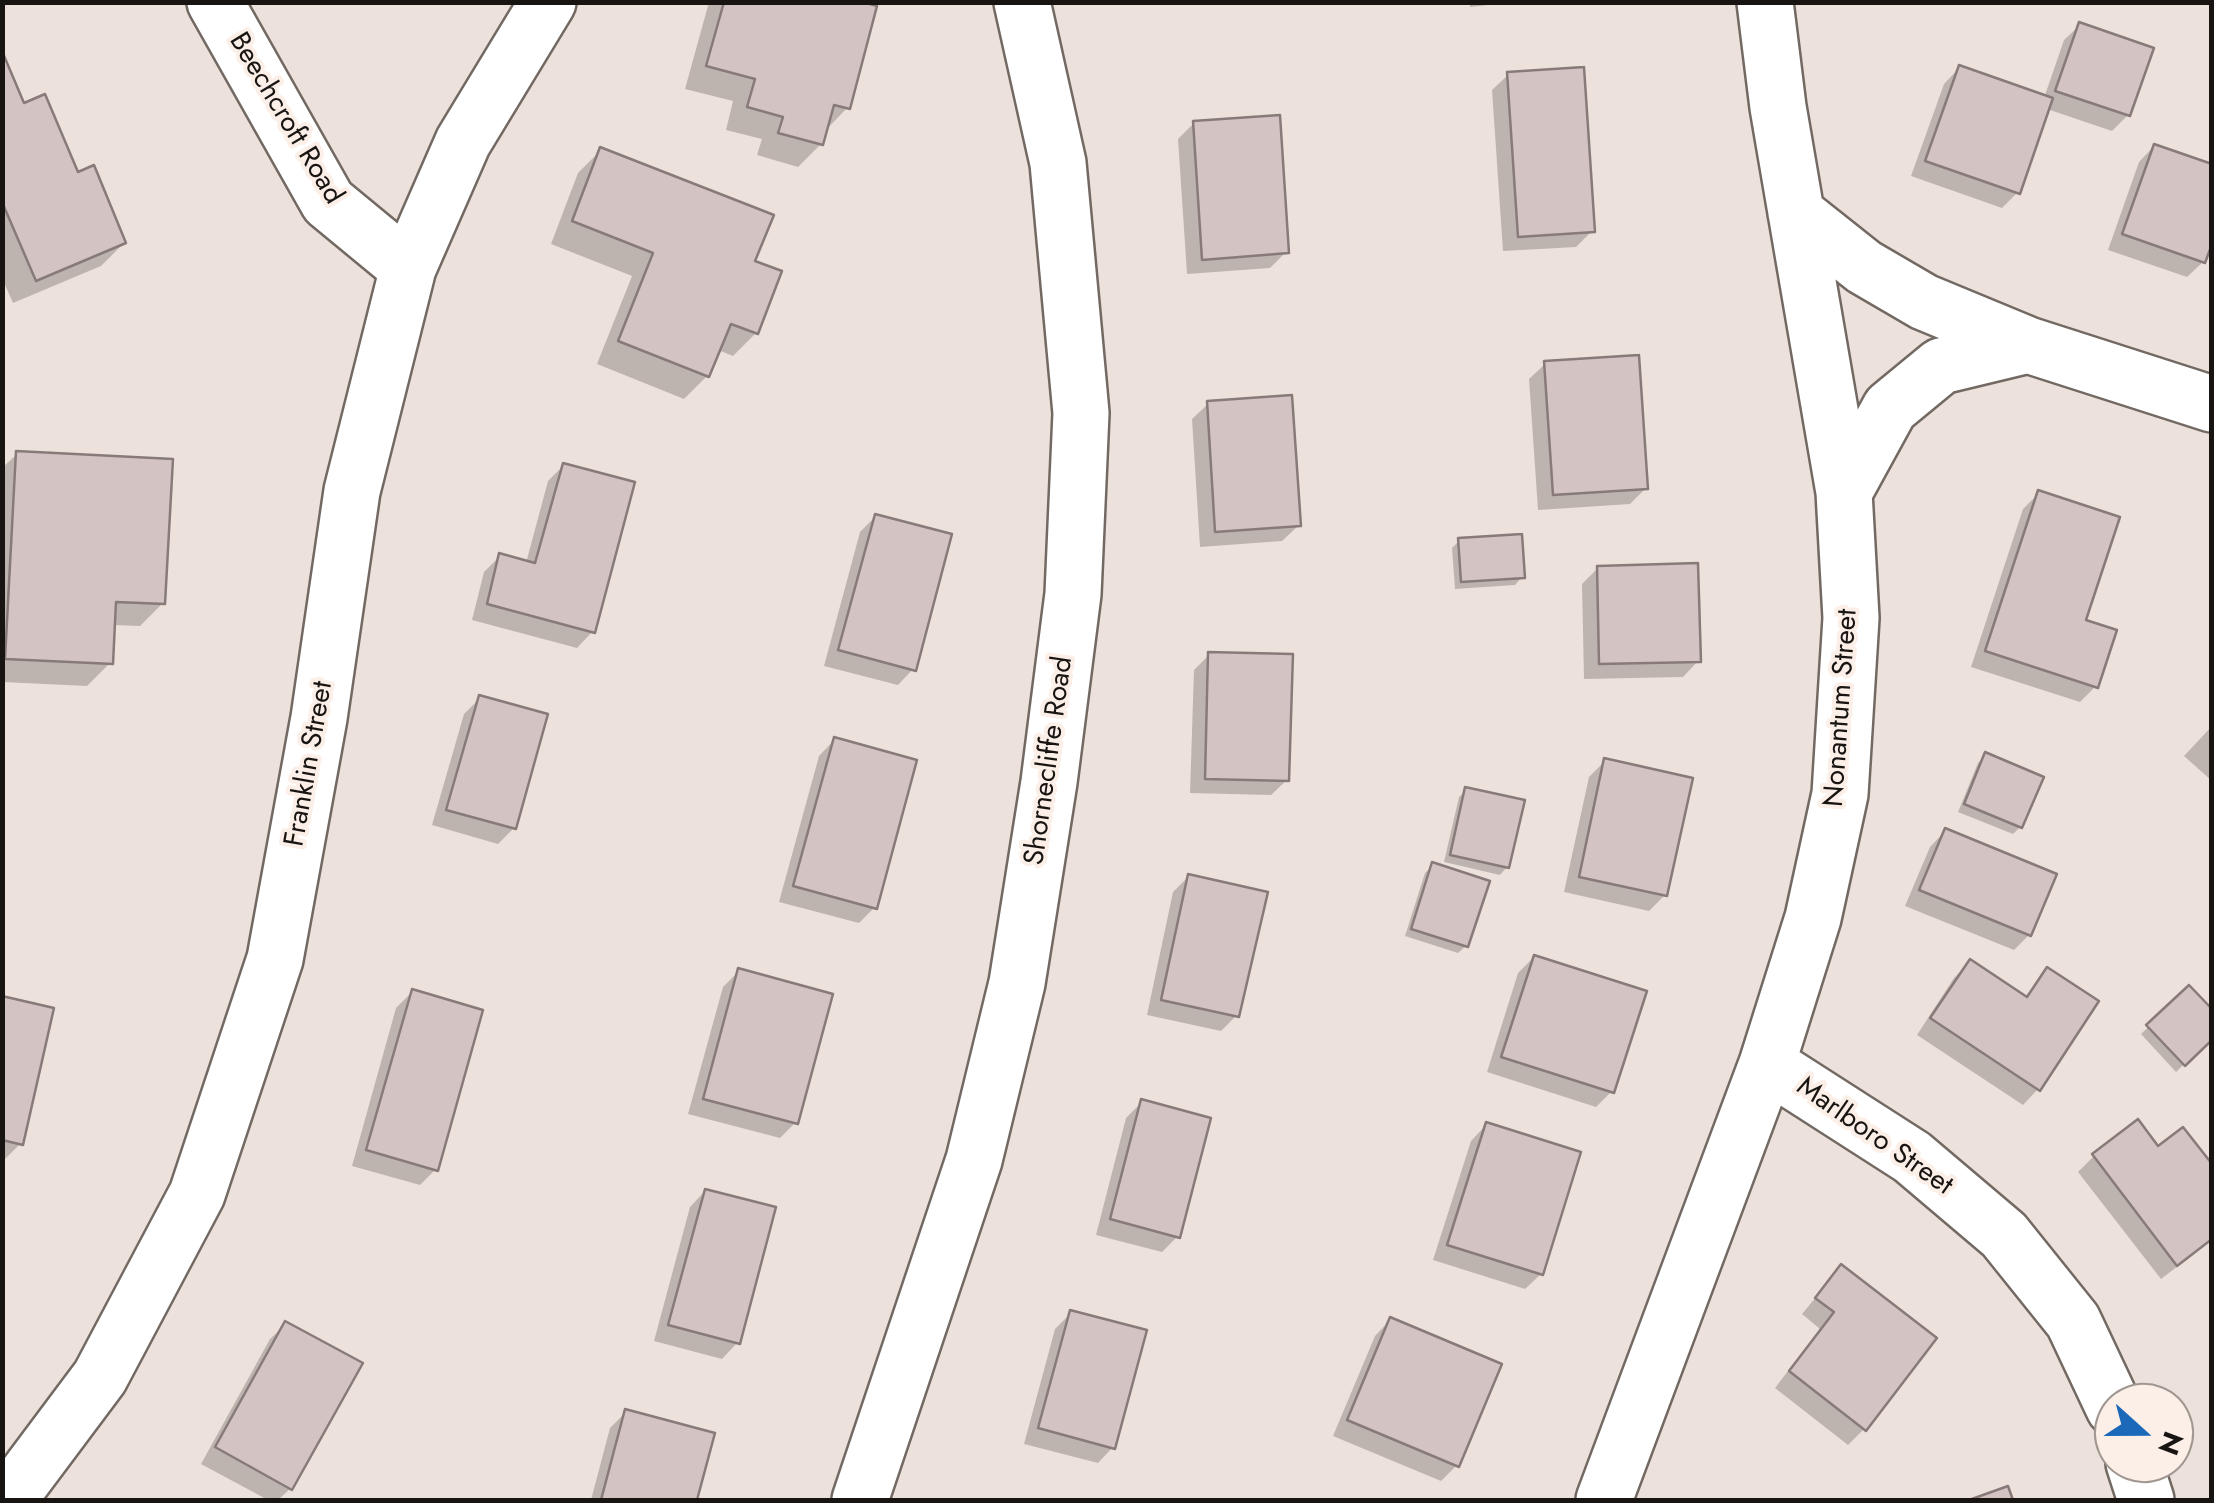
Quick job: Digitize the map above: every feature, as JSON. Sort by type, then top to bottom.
[{"type":"street","name":"Beechcroft Road","points":[[215,2],[328,202],[408,268]]},
{"type":"street","name":"Franklin Street","points":[[8,1500],[100,1377],[198,1194],[275,959],[319,718],[352,491],[408,268],[463,142],[548,2]]},
{"type":"street","name":"Shornecliffe Road","points":[[860,1500],[974,1160],[1017,983],[1050,782],[1073,594],[1081,412],[1058,164],[1022,2]]},
{"type":"street","name":"Nonantum Street","points":[[1604,1500],[1767,1064],[1814,918],[1840,794],[1851,618],[1844,492],[1764,2]]},
{"type":"street","points":[[1796,212],[1864,267],[1909,293],[2028,345],[2212,404]]},
{"type":"street","points":[[1844,492],[1890,408],[1941,366],[2028,345]]},
{"type":"street","name":"Marlboro Street","points":[[1767,1064],[1912,1157],[2004,1235],[2073,1321],[2102,1383]]},
{"type":"building","points":[[724,2],[863,2],[877,6],[850,109],[834,105],[823,145],[778,133],[783,117],[747,107],[755,79],[706,66]]},
{"type":"building","points":[[2079,22],[2154,48],[2130,116],[2055,91]]},
{"type":"building","points":[[2,51],[24,103],[45,94],[78,172],[94,165],[126,243],[36,281],[2,202]]},
{"type":"building","points":[[1959,65],[2053,98],[2020,194],[1925,161]]},
{"type":"building","points":[[1584,67],[1595,232],[1518,237],[1507,72]]},
{"type":"building","points":[[1280,115],[1289,253],[1202,260],[1193,121]]},
{"type":"building","points":[[2154,144],[2212,164],[2212,244],[2205,263],[2122,234]]},
{"type":"building","points":[[600,147],[774,215],[755,261],[782,271],[758,334],[731,324],[709,377],[618,341],[653,253],[572,221]]},
{"type":"building","points":[[1639,355],[1648,489],[1553,495],[1544,361]]},
{"type":"building","points":[[1292,395],[1301,526],[1215,532],[1207,401]]},
{"type":"building","points":[[16,451],[173,459],[165,604],[116,602],[113,664],[5,659]]},
{"type":"building","points":[[563,463],[635,482],[595,633],[487,604],[499,553],[535,563]]},
{"type":"building","points":[[2038,490],[2120,517],[2086,620],[2117,630],[2098,688],[1985,651]]},
{"type":"building","points":[[875,514],[952,534],[916,671],[838,650]]},
{"type":"building","points":[[1522,534],[1525,578],[1461,582],[1458,538]]},
{"type":"building","points":[[1698,563],[1701,662],[1599,664],[1597,566]]},
{"type":"building","points":[[1208,652],[1293,654],[1289,781],[1205,779]]},
{"type":"building","points":[[479,695],[548,714],[516,829],[446,810]]},
{"type":"building","points":[[834,737],[917,760],[877,909],[793,886]]},
{"type":"building","points":[[1985,752],[2044,777],[2022,828],[1964,804]]},
{"type":"building","points":[[1604,758],[1693,778],[1667,896],[1579,877]]},
{"type":"building","points":[[1465,787],[1525,800],[1509,868],[1450,855]]},
{"type":"building","points":[[1945,828],[2057,874],[2031,936],[1919,890]]},
{"type":"building","points":[[1432,862],[1490,881],[1468,947],[1411,929]]},
{"type":"building","points":[[1188,874],[1268,892],[1239,1017],[1161,1000]]},
{"type":"building","points":[[1534,955],[1647,991],[1614,1093],[1501,1057]]},
{"type":"building","points":[[1970,959],[2027,997],[2047,967],[2099,1001],[2040,1091],[1930,1018]]},
{"type":"building","points":[[738,968],[833,994],[798,1124],[703,1099]]},
{"type":"building","points":[[2189,985],[2212,1009],[2212,1040],[2185,1066],[2146,1025]]},
{"type":"building","points":[[412,989],[483,1010],[438,1171],[366,1150]]},
{"type":"building","points":[[2,996],[54,1008],[23,1145],[2,1140]]},
{"type":"building","points":[[1141,1099],[1211,1118],[1180,1238],[1110,1219]]},
{"type":"building","points":[[2138,1119],[2158,1146],[2183,1127],[2212,1164],[2212,1239],[2177,1266],[2092,1154]]},
{"type":"building","points":[[1486,1122],[1581,1152],[1543,1275],[1447,1245]]},
{"type":"building","points":[[705,1189],[776,1207],[740,1344],[668,1325]]},
{"type":"building","points":[[1841,1264],[1937,1338],[1866,1431],[1789,1371],[1834,1312],[1815,1298]]},
{"type":"building","points":[[1070,1310],[1147,1330],[1115,1449],[1038,1428]]},
{"type":"building","points":[[1390,1317],[1502,1364],[1459,1467],[1347,1420]]},
{"type":"building","points":[[285,1321],[363,1363],[292,1490],[215,1447]]},
{"type":"building","points":[[625,1409],[715,1433],[697,1500],[601,1500]]},
{"type":"building","points":[[2008,1486],[2013,1500],[1969,1500]]}]
